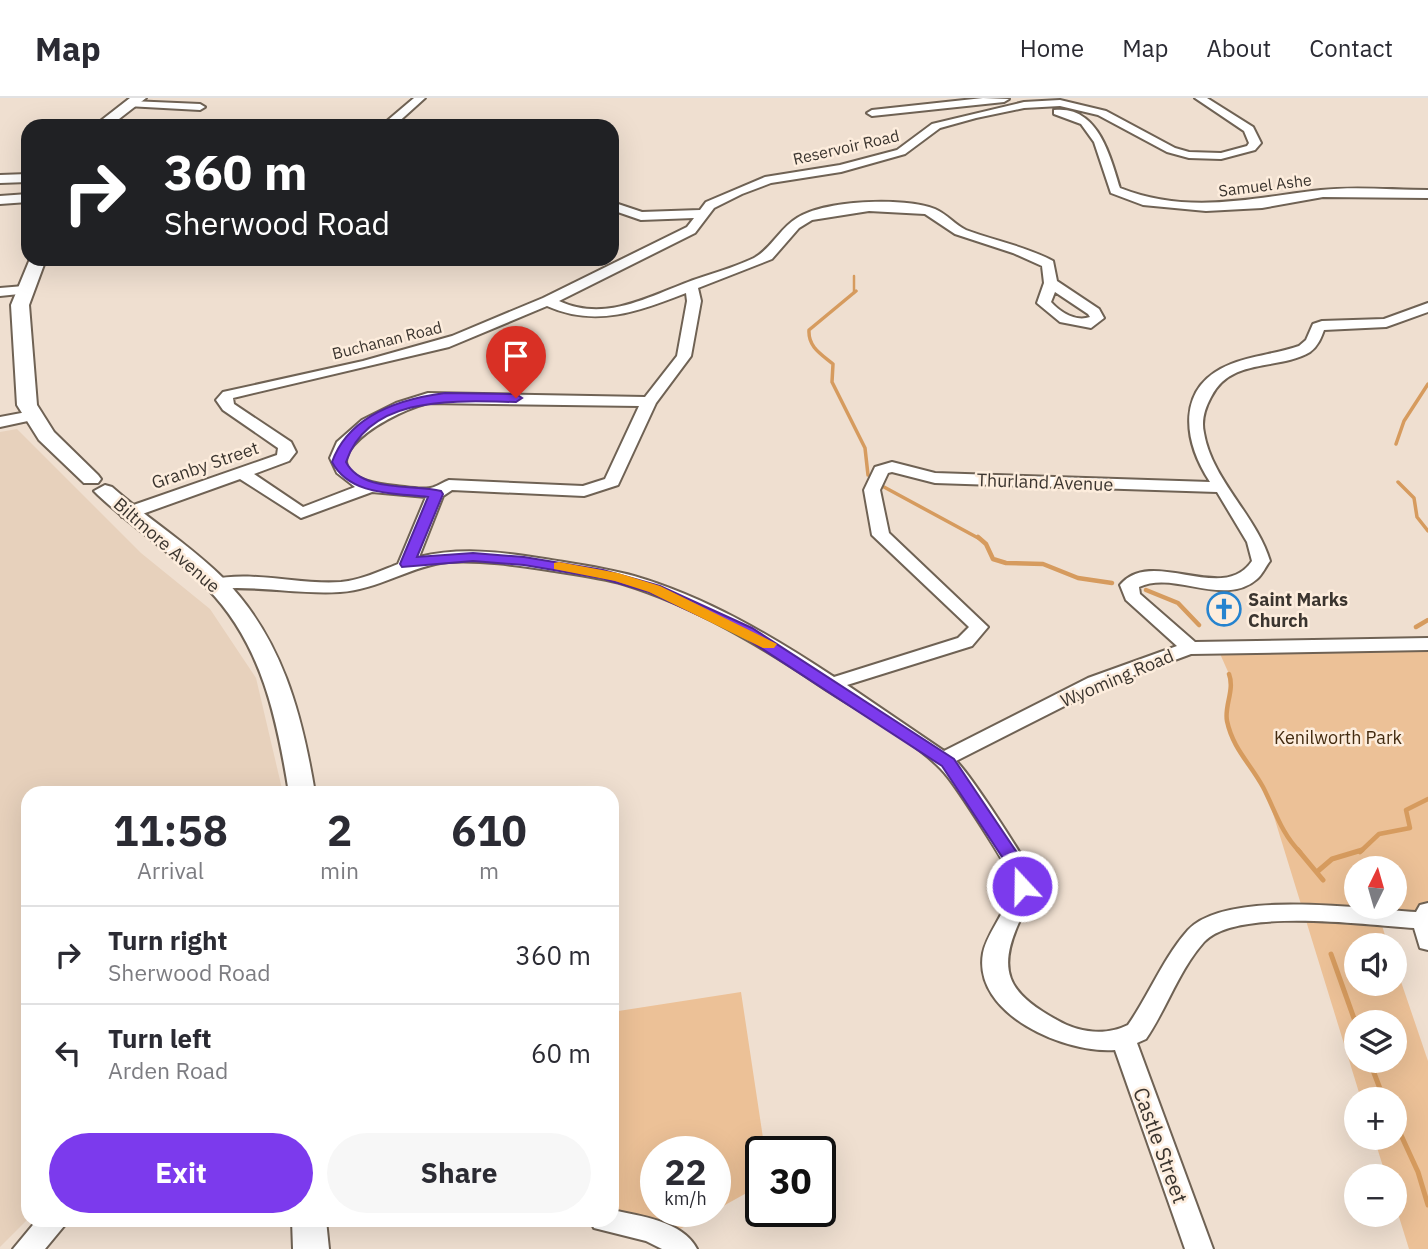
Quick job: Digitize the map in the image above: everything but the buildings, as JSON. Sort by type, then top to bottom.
[{"type":"main road","points":[[111,119],[135,101]]},
{"type":"main road","points":[[29,411],[20,313],[24,290],[35,266]]},
{"type":"main road","name":"Biltmore Avenue","points":[[29,411],[54,443],[128,513],[216,584],[250,626],[268,653],[281,687],[301,786]]},
{"type":"main road","points":[[309,1227],[311,1249]]},
{"type":"street","points":[[395,119],[419,98]]},
{"type":"street","points":[[872,113],[1012,98]]},
{"type":"street","name":"Reservoir Road","points":[[619,266],[691,230],[710,205],[759,183],[901,152],[936,126],[1031,104],[1060,103],[1091,109],[1132,126],[1171,150],[1189,155],[1221,156],[1251,148],[1255,143],[1249,129],[1200,98]]},
{"type":"street","points":[[135,101],[200,107]]},
{"type":"street","name":"Samuel Ashe","points":[[1031,104],[1085,122],[1102,146],[1112,186],[1119,193],[1143,201],[1228,207],[1262,204],[1313,194],[1399,191],[1428,194]]},
{"type":"street","points":[[0,179],[21,178]]},
{"type":"street","points":[[0,200],[21,198]]},
{"type":"street","points":[[548,301],[566,312],[593,315],[627,311],[768,256],[780,246],[788,229],[808,217],[907,207],[928,211],[942,218],[953,230],[1030,253],[1048,264],[1051,284]]},
{"type":"street","points":[[619,208],[641,216],[702,214]]},
{"type":"street","name":"Reservoir Road","points":[[548,301],[618,266]]},
{"type":"street","points":[[407,564],[436,494],[449,485],[584,491],[605,486],[615,479],[649,402],[684,356],[694,301],[691,286]]},
{"type":"street","points":[[0,292],[24,290]]},
{"type":"street","name":"Buchanan Road","points":[[228,395],[444,344],[486,330],[524,308],[548,301]]},
{"type":"street","points":[[1190,648],[1128,590],[1133,581],[1149,578],[1224,584],[1237,582],[1259,567],[1261,555],[1255,542],[1220,487],[1194,429],[1193,414],[1213,382],[1226,371],[1304,349],[1312,342],[1318,327],[1327,324],[1386,323],[1428,307]]},
{"type":"street","name":"Granby Street","points":[[128,513],[283,458],[288,452],[285,446],[228,407],[224,400],[228,395]]},
{"type":"street","points":[[436,494],[372,486],[344,471],[339,462],[341,452],[351,436],[364,425],[412,401],[445,397],[649,402]]},
{"type":"street","points":[[0,410],[29,411]]},
{"type":"street","points":[[0,422],[29,411]]},
{"type":"street","name":"Thurland Avenue","points":[[830,684],[965,642],[979,627],[881,535],[872,489],[881,470],[892,467],[935,478],[973,480],[1220,487]]},
{"type":"street","points":[[242,473],[301,513],[372,486]]},
{"type":"street","points":[[216,584],[253,581],[316,588],[353,586],[367,583],[407,564],[443,557],[492,558],[625,579],[681,600],[747,631],[944,760],[1021,874],[1020,894],[995,957],[999,985],[1021,1009],[1059,1031],[1090,1042],[1124,1040],[1137,1032],[1201,932],[1219,919],[1266,915],[1427,925]]},
{"type":"street","name":"Wyoming Road","points":[[944,760],[1101,682],[1160,656],[1190,648],[1428,644]]},
{"type":"street","name":"Castle Street","points":[[1124,1040],[1199,1249]]},
{"type":"street","points":[[619,1224],[677,1242],[683,1249]]},
{"type":"street","points":[[27,1249],[48,1227]]},
{"type":"shaded area","points":[[17,429],[141,553],[210,609],[256,678],[281,786],[21,786],[21,1226],[0,1247],[0,432]]},
{"type":"green space","name":"Kenilworth Park","points":[[1428,644],[1428,911],[1407,914],[1407,856],[1344,856],[1344,919],[1380,919],[1384,933],[1344,933],[1344,996],[1406,996],[1428,1061],[1428,1249],[1409,1249],[1402,1227],[1407,1227],[1407,1164],[1382,1164],[1378,1150],[1407,1150],[1407,1087],[1357,1087],[1353,1073],[1407,1073],[1407,1010],[1344,1010],[1344,1044],[1267,794],[1228,732],[1229,674],[1217,647]]},
{"type":"green space","points":[[741,992],[763,1136],[745,1136],[745,1194],[731,1202],[731,1136],[640,1136],[640,1218],[619,1213],[619,1011]]},
{"type":"waterway","points":[[854,276],[854,293]]},
{"type":"waterway","points":[[854,293],[809,330],[809,336],[816,350],[833,364],[832,382],[865,448],[868,475]]},
{"type":"waterway","points":[[1396,444],[1404,421],[1428,384]]},
{"type":"waterway","points":[[1398,482],[1414,498],[1417,517],[1428,531]]},
{"type":"waterway","points":[[884,487],[980,539]]},
{"type":"waterway","points":[[978,537],[986,544],[993,559],[1006,563],[1043,564],[1078,578],[1112,583]]},
{"type":"waterway","points":[[1146,590],[1178,603],[1199,625]]},
{"type":"waterway","points":[[1416,627],[1428,620]]},
{"type":"waterway","points":[[1229,674],[1231,686],[1226,715],[1230,731],[1263,787],[1283,829],[1298,850]]},
{"type":"waterway","points":[[1360,852],[1379,834],[1410,828],[1406,810],[1428,799]]},
{"type":"waterway","points":[[1298,850],[1323,880]]},
{"type":"waterway","points":[[1318,871],[1332,859],[1362,850]]},
{"type":"waterway","points":[[1331,954],[1351,1010]]},
{"type":"waterway","points":[[1374,1073],[1379,1087]]},
{"type":"waterway","points":[[1407,1148],[1428,1205]]},
{"type":"slow traffic","points":[[559,566],[633,581],[681,600],[769,644]]},
{"type":"place","name":"Saint Marks Church","points":[[1224,609]]},
{"type":"route","points":[[516,398],[445,397],[412,401],[364,425],[345,445],[339,462],[344,471],[355,480],[372,486],[436,494],[420,527],[407,564],[454,556],[509,559],[603,574],[654,589],[747,631],[948,762],[1019,869],[1022,886]]}]
